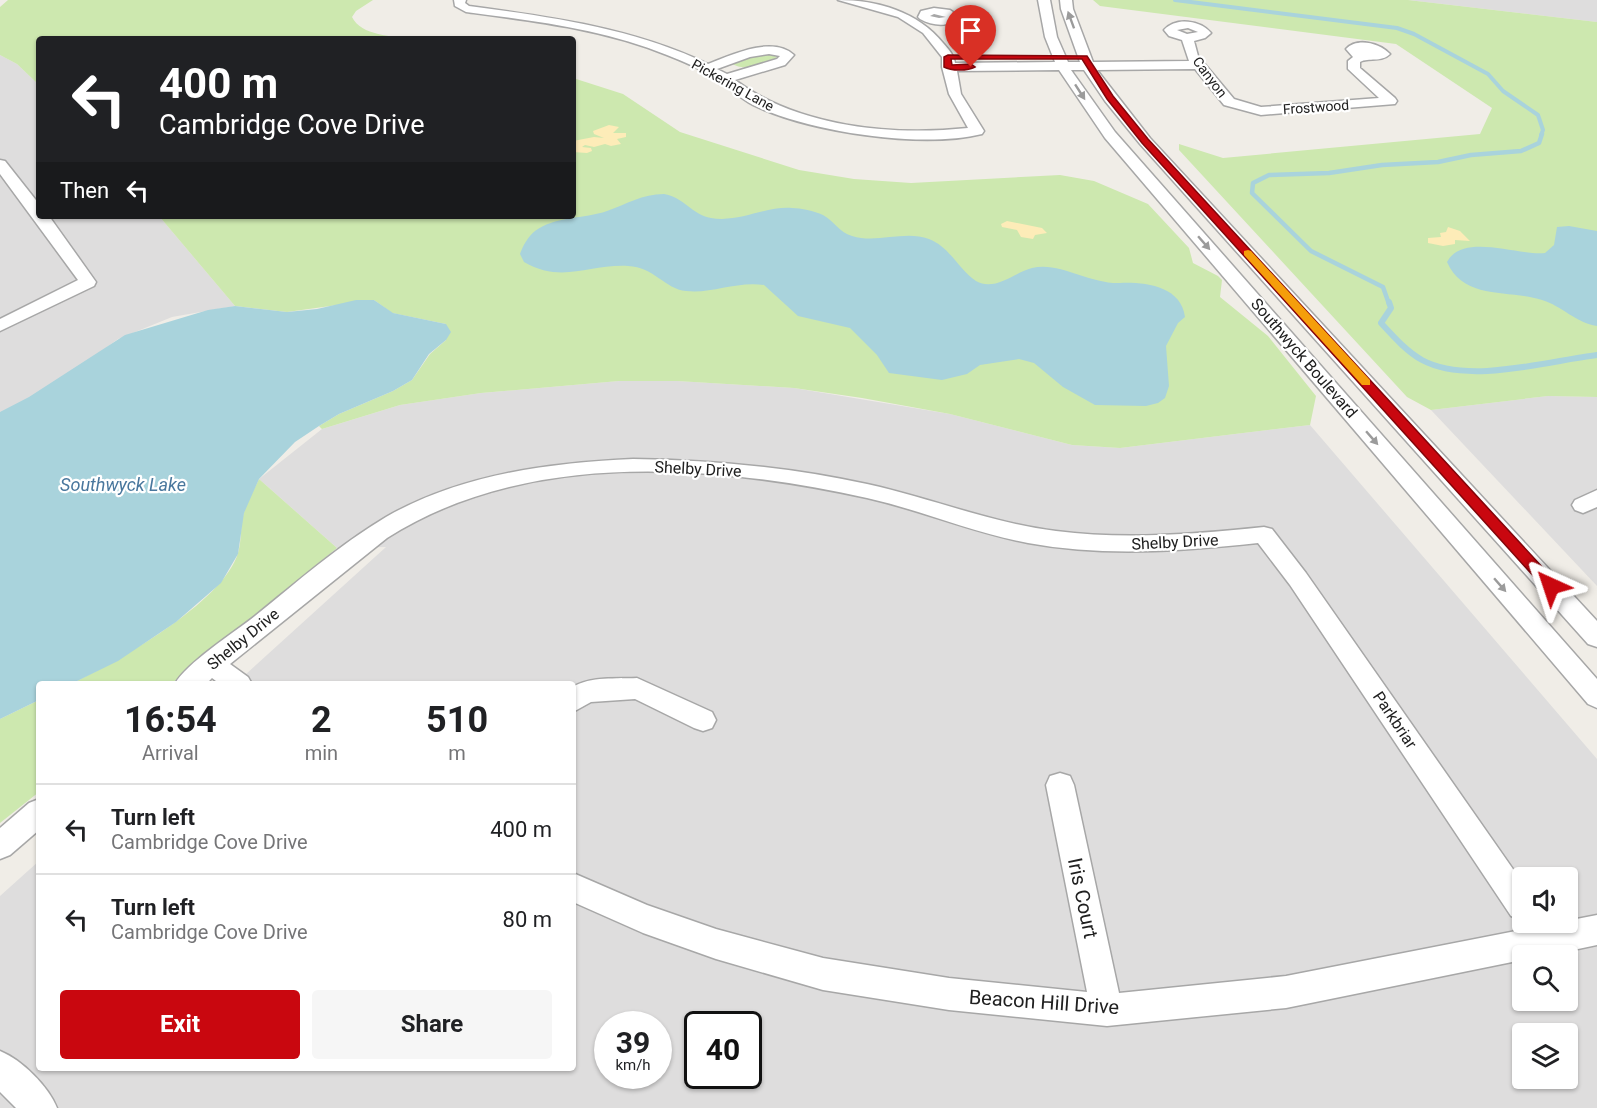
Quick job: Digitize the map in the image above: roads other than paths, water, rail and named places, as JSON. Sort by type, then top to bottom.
[{"type":"street","points":[[844,0],[922,21],[948,62],[1196,61]]},
{"type":"street","name":"Southwyck Boulevard","points":[[1044,0],[1045,17],[1062,62],[1093,114],[1597,697]]},
{"type":"street","name":"Southwyck Boulevard","points":[[1066,0],[1086,62],[1110,98],[1145,141],[1597,637]]},
{"type":"street","name":"Pickering Lane","points":[[459,2],[466,9],[599,30],[670,52],[707,68],[744,95],[759,102],[813,120],[889,132],[977,131],[955,93],[948,62]]},
{"type":"street","name":"Canyon","points":[[1187,38],[1196,61],[1235,105]]},
{"type":"street","points":[[707,68],[765,50],[781,51],[788,55],[781,62],[725,79]]},
{"type":"street","name":"Frostwood","points":[[1235,105],[1261,111],[1390,101],[1354,69],[1354,62],[1362,56]]},
{"type":"street","name":"Canyon","points":[[1235,105],[1223,104],[1220,107],[1221,111],[1233,117],[1250,119],[1261,114],[1261,111]]},
{"type":"street","points":[[0,164],[36,210]]},
{"type":"street","points":[[0,191],[16,185]]},
{"type":"street","points":[[0,327],[88,282],[43,219]]},
{"type":"street","points":[[1299,353],[1335,349]]},
{"type":"street","name":"Shelby Drive","points":[[191,681],[344,556],[407,516],[476,486],[509,477],[563,469],[657,466],[773,474],[866,491],[1028,535],[1074,541],[1162,544],[1264,535]]},
{"type":"street","name":"Parkbriar","points":[[1264,535],[1298,579],[1512,891]]},
{"type":"street","points":[[211,664],[235,681]]},
{"type":"street","points":[[576,699],[586,692],[637,688],[703,720]]},
{"type":"street","name":"Iris Court","points":[[1060,784],[1107,1010]]},
{"type":"street","points":[[0,846],[36,815]]},
{"type":"street","name":"Beacon Hill Drive","points":[[576,888],[643,918],[716,944],[823,974],[938,993],[1107,1010],[1286,992],[1536,933]]},
{"type":"street","name":"Beacon Hill Drive","points":[[1578,931],[1597,930]]},
{"type":"street","points":[[0,1068],[40,1108]]},
{"type":"water","points":[[656,194],[671,196],[711,218],[742,217],[772,209],[796,208],[823,215],[852,236],[871,239],[910,236],[929,239],[943,247],[970,276],[983,284],[998,283],[1025,270],[1042,267],[1064,270],[1108,282],[1150,285],[1160,288],[1177,298],[1185,317],[1178,323],[1166,346],[1169,386],[1165,398],[1158,403],[1146,406],[1095,405],[1063,387],[1034,363],[1019,359],[980,365],[967,374],[942,380],[889,373],[877,355],[850,328],[798,316],[764,285],[686,291],[637,267],[614,266],[576,272],[551,272],[524,262],[520,254],[530,236],[543,226],[607,211]]},
{"type":"water","points":[[1569,226],[1597,231],[1597,326],[1582,322],[1542,300],[1488,292],[1464,283],[1447,262],[1455,253],[1465,248],[1492,247],[1545,253],[1554,245],[1557,227]]},
{"type":"water","name":"Southwyck Lake","points":[[356,300],[374,300],[393,313],[446,324],[451,332],[446,340],[429,354],[412,380],[393,391],[339,414],[319,426],[295,442],[259,479],[244,513],[238,554],[221,583],[176,622],[118,661],[77,681],[36,681],[36,701],[0,719],[0,412],[29,397],[125,335],[208,310],[235,306],[287,312],[317,309]]},
{"type":"waterway","points":[[1175,0],[1397,28],[1414,34],[1488,74],[1503,91],[1538,115],[1543,130],[1541,135]]},
{"type":"waterway","points":[[1389,304],[1383,287],[1311,251],[1252,193],[1253,183],[1269,175],[1329,173],[1382,165],[1438,162],[1471,155],[1521,151],[1539,143],[1542,134]]},
{"type":"waterway","points":[[1389,302],[1391,308],[1381,323],[1411,352],[1422,360],[1441,367],[1462,371],[1485,371],[1597,355]]}]
